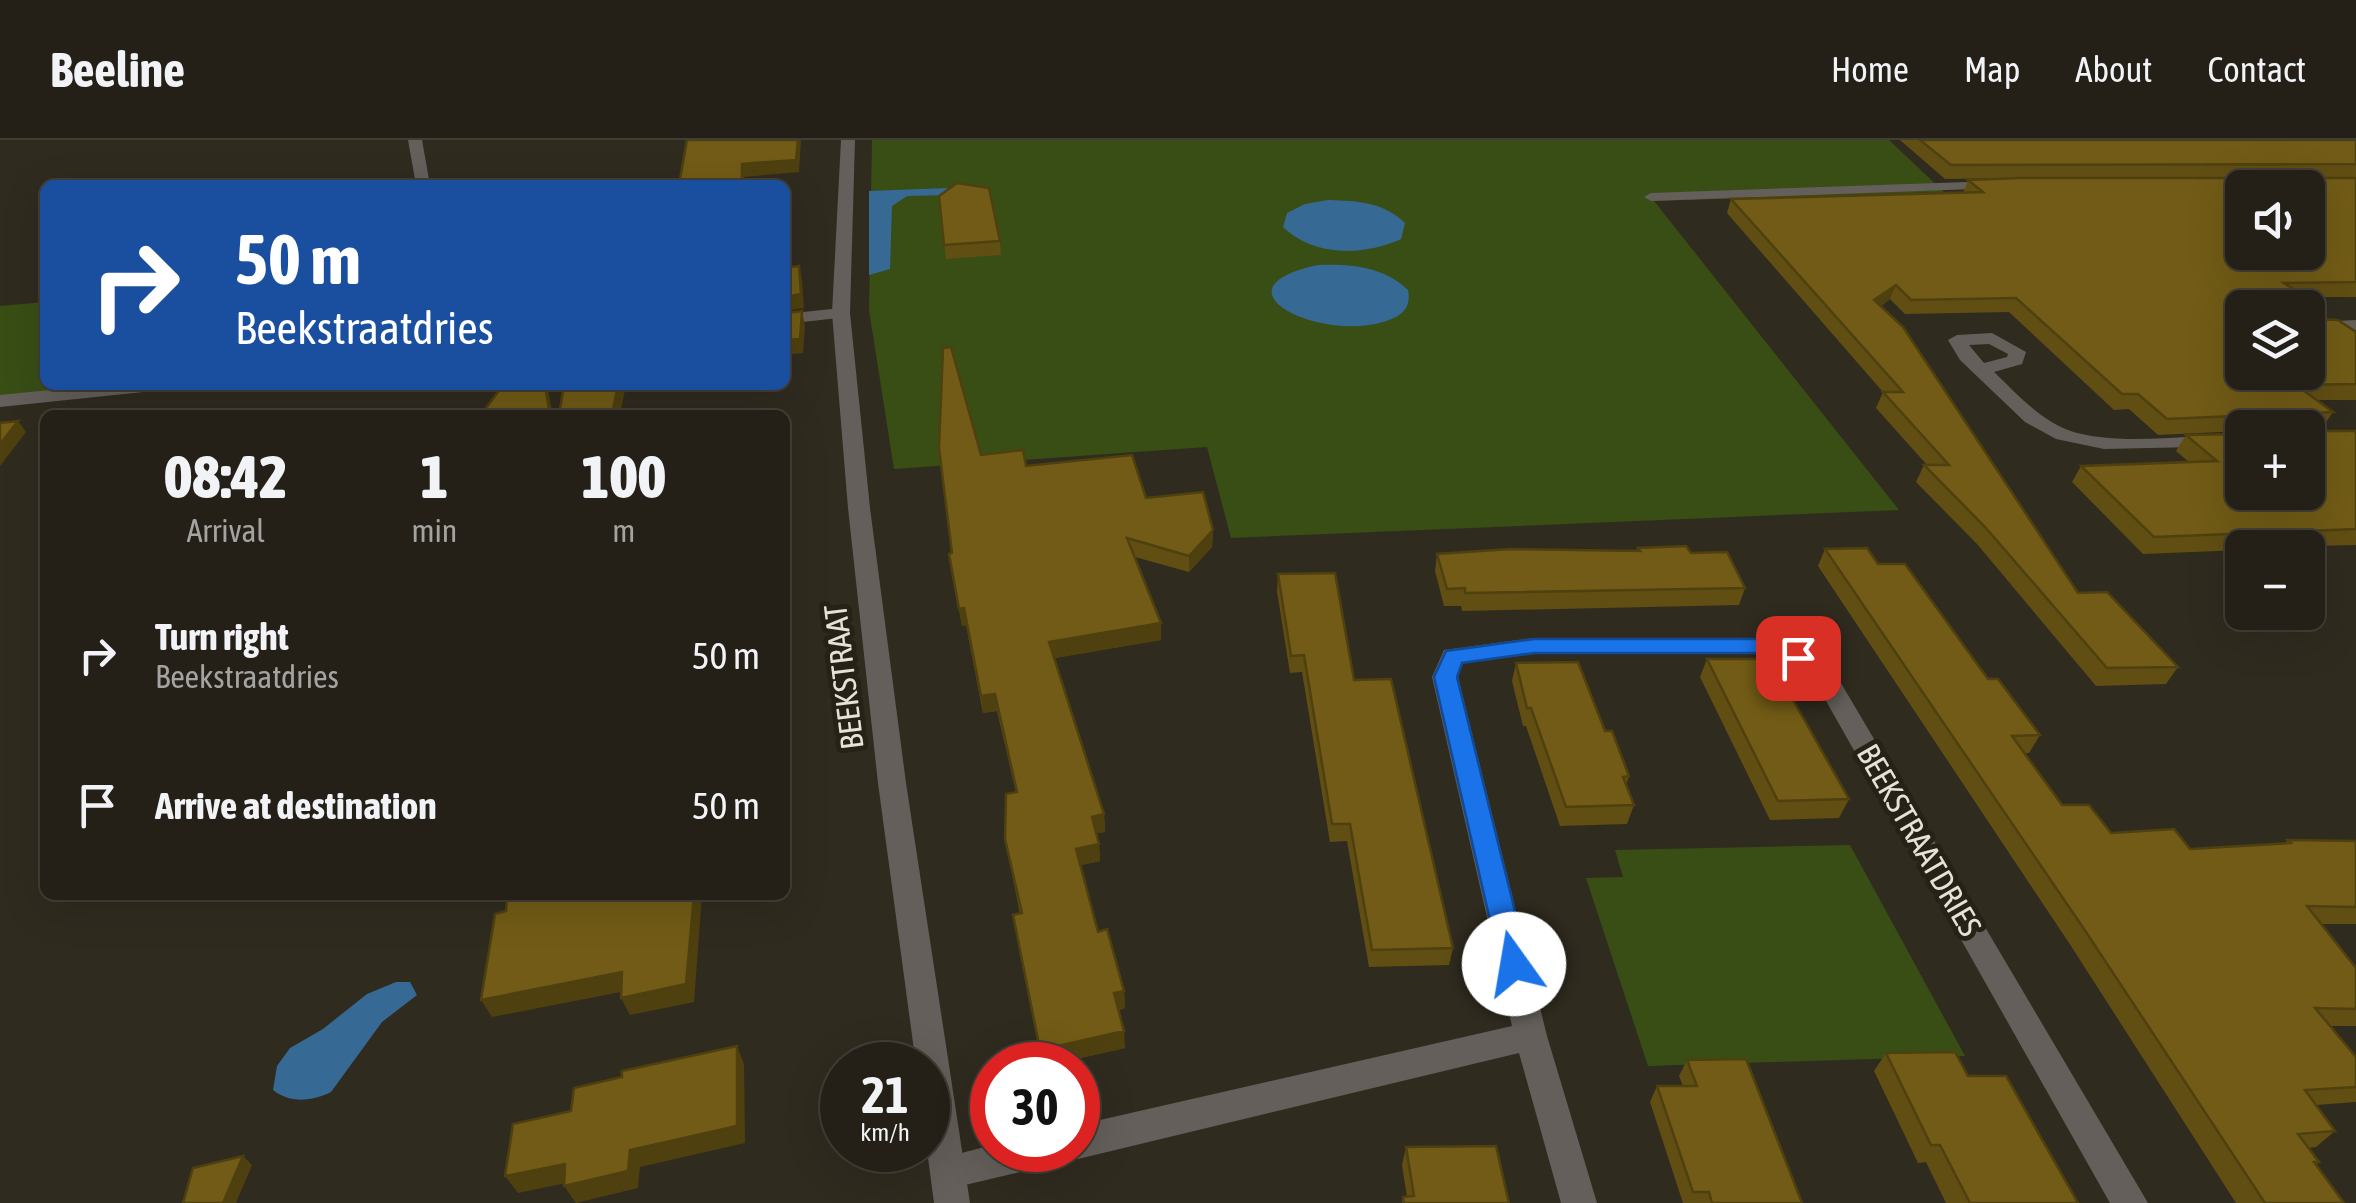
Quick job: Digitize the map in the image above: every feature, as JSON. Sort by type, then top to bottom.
[{"type":"street","points":[[416,140],[422,180]]},
{"type":"street","name":"BEEKSTRAAT","points":[[848,140],[841,313],[859,508],[890,763],[950,1188]]},
{"type":"street","points":[[1651,196],[2014,184]]},
{"type":"street","points":[[790,318],[841,313]]},
{"type":"street","points":[[2356,325],[2329,326],[2356,339]]},
{"type":"street","points":[[1983,369],[2032,418],[2063,435],[2104,443],[2225,440]]},
{"type":"street","points":[[0,401],[104,390]]},
{"type":"street","name":"BEEKSTRAATDRIES","points":[[1579,1203],[1531,1036],[1445,677],[1454,656],[1534,646],[1766,646],[1798,658],[1826,679],[2130,1203]]},
{"type":"street","points":[[1100,1137],[1531,1036]]},
{"type":"street","points":[[950,1188],[989,1172]]},
{"type":"green space","points":[[872,140],[1889,140],[1944,192],[1654,201],[1899,510],[1231,538],[1207,447],[894,469],[869,310]]},
{"type":"green space","points":[[40,302],[40,390],[57,390],[0,396],[0,306]]},
{"type":"green space","points":[[1850,845],[1965,1056],[1648,1066],[1586,878],[1623,877],[1615,850]]},
{"type":"water","points":[[949,188],[949,195],[907,196],[892,206],[890,269],[869,275],[869,191]]},
{"type":"water","points":[[1328,200],[1360,202],[1388,211],[1405,223],[1401,239],[1371,249],[1340,251],[1309,244],[1283,227],[1287,213],[1305,204]]},
{"type":"water","points":[[1318,265],[1354,266],[1388,276],[1408,290],[1406,307],[1383,322],[1357,326],[1330,325],[1285,310],[1274,298],[1273,286],[1287,275]]},
{"type":"water","points":[[396,982],[410,982],[417,995],[382,1022],[331,1092],[302,1100],[273,1090],[277,1066],[290,1048],[323,1029],[367,994]]},
{"type":"building","points":[[687,140],[798,140],[796,160],[742,164],[742,180],[680,180]]},
{"type":"building","points":[[1920,140],[2356,140],[2356,164],[1951,165]]},
{"type":"building","points":[[2225,178],[2225,270],[2325,270],[2325,178],[2356,178],[2356,282],[2284,283],[2294,290],[2225,290],[2225,390],[2303,390],[2333,412],[2225,410],[2225,416],[2167,419],[2138,394],[2122,394],[2016,298],[1911,300],[1896,285],[1874,300],[1903,327],[2078,593],[2107,592],[2178,667],[2107,668],[1986,528],[1924,465],[1949,465],[1883,392],[1903,392],[1731,199],[1983,192],[1968,180]]},
{"type":"building","points":[[957,183],[989,188],[1000,241],[944,245],[939,196]]},
{"type":"building","points":[[799,266],[801,294],[790,296],[790,267]]},
{"type":"building","points":[[802,311],[800,339],[790,340],[790,312]]},
{"type":"building","points":[[2325,319],[2338,320],[2356,332],[2356,384],[2325,385]]},
{"type":"building","points":[[951,347],[981,455],[1023,450],[1026,466],[1132,455],[1146,498],[1203,492],[1213,530],[1189,556],[1127,538],[1161,623],[1049,642],[1104,814],[1092,817],[1099,844],[1076,849],[1098,932],[1107,929],[1124,991],[1114,993],[1124,1031],[1075,1042],[1038,1042],[1013,915],[1022,913],[1005,839],[1006,794],[1017,792],[995,694],[981,696],[949,554],[952,553],[939,448],[943,348]]},
{"type":"building","points":[[499,390],[546,390],[549,410],[485,410]]},
{"type":"building","points":[[563,390],[617,390],[613,410],[560,410]]},
{"type":"building","points":[[18,421],[0,444],[0,423]]},
{"type":"building","points":[[2325,431],[2356,431],[2356,529],[2225,530],[2225,534],[2154,537],[2081,466],[2217,461],[2186,435],[2225,434],[2225,510],[2325,510]]},
{"type":"building","points":[[1686,546],[1691,553],[1727,552],[1745,588],[1465,593],[1465,588],[1447,589],[1437,554],[1511,549],[1640,551],[1638,548]]},
{"type":"building","points":[[1867,548],[1878,564],[1905,564],[1988,679],[1998,679],[2040,735],[2012,736],[2062,805],[2089,805],[2111,833],[2174,829],[2190,849],[2291,843],[2288,840],[2356,841],[2356,907],[2307,906],[2356,968],[2356,1009],[2315,1008],[2356,1057],[2356,1087],[2305,1090],[2335,1131],[2298,1134],[2344,1203],[2265,1203],[1825,549]]},
{"type":"building","points":[[1335,573],[1354,680],[1391,679],[1453,948],[1372,950],[1350,824],[1332,824],[1304,655],[1291,656],[1278,574]]},
{"type":"building","points":[[1707,659],[1770,659],[1849,799],[1778,801]]},
{"type":"building","points":[[1578,662],[1605,731],[1612,731],[1629,776],[1623,777],[1634,805],[1566,807],[1531,708],[1527,708],[1516,663]]},
{"type":"building","points":[[507,900],[694,900],[686,984],[621,998],[622,972],[481,1000],[495,914],[506,911]]},
{"type":"building","points":[[737,1046],[737,1126],[630,1150],[628,1171],[564,1186],[565,1164],[505,1176],[513,1124],[571,1111],[574,1088],[622,1077],[622,1071]]},
{"type":"building","points":[[1955,1052],[1968,1076],[2006,1076],[2078,1203],[1970,1203],[1940,1145],[1931,1145],[1886,1053]]},
{"type":"building","points":[[1746,1059],[1802,1203],[1712,1203],[1709,1192],[1693,1192],[1657,1086],[1697,1086],[1687,1060]]},
{"type":"building","points":[[1496,1146],[1509,1203],[1404,1203],[1403,1197],[1414,1196],[1406,1147]]},
{"type":"building","points":[[243,1156],[223,1203],[183,1203],[193,1168]]},
{"type":"route","points":[[1514,964],[1445,677],[1454,656],[1534,646],[1766,646],[1798,658]]}]
